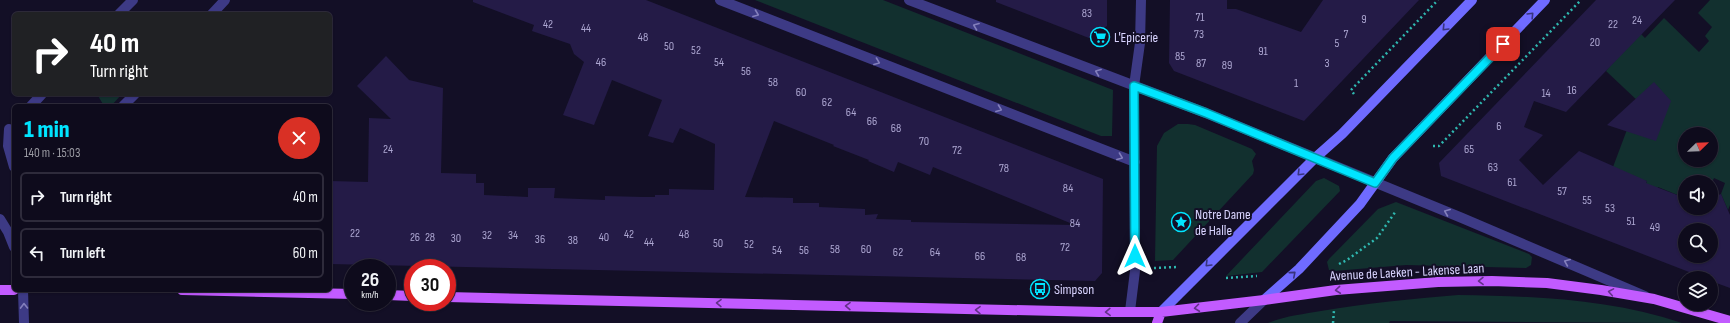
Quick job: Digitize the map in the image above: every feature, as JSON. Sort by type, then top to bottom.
[{"type":"main road","points":[[1157,323],[1161,312],[1315,158],[1342,134],[1472,0]]},
{"type":"main road","points":[[1264,300],[1300,269],[1360,204],[1393,158],[1546,0]]},
{"type":"main road","name":"Avenue de Laeken - Lakense Laan","points":[[456,297],[1091,312],[1161,312],[1342,289],[1438,282],[1492,281],[1547,283],[1654,300],[1730,321]]},
{"type":"main road","points":[[0,290],[12,290]]},
{"type":"main road","points":[[268,292],[344,294]]},
{"type":"street","points":[[121,12],[133,0]]},
{"type":"street","points":[[214,12],[225,0]]},
{"type":"street","points":[[720,0],[1135,162]]},
{"type":"street","name":"Avenue de Laeken - Lakense Laan","points":[[909,0],[1206,113],[1654,300]]},
{"type":"street","points":[[1130,311],[1135,271],[1134,86],[1140,43],[1141,0]]},
{"type":"street","points":[[33,104],[40,96]]},
{"type":"street","points":[[126,104],[133,96]]},
{"type":"street","points":[[0,138],[12,126]]},
{"type":"street","points":[[12,126],[8,146],[12,160]]},
{"type":"street","points":[[0,219],[11,228]]},
{"type":"street","points":[[24,292],[24,323]]},
{"type":"street","points":[[1240,323],[1264,300]]},
{"type":"street","points":[[1151,323],[1161,312]]},
{"type":"path","points":[[1362,113],[1351,90],[1438,0]]},
{"type":"path","points":[[1406,144],[1439,146],[1581,0]]},
{"type":"path","points":[[1339,264],[1347,260],[1377,238],[1401,206]]},
{"type":"path","points":[[1152,268],[1178,267]]},
{"type":"path","points":[[1226,278],[1257,276]]},
{"type":"path","points":[[1333,323],[1334,309]]},
{"type":"green space","points":[[755,0],[883,0],[1113,90],[1112,136],[1101,136]]},
{"type":"green space","points":[[1710,0],[1730,0],[1730,205],[1728,210],[1721,194],[1725,183],[1718,180],[1718,175],[1678,175],[1678,195],[1658,187],[1653,200],[1641,195],[1647,181],[1610,175],[1628,127],[1640,103],[1606,71],[1639,32],[1645,38],[1664,18],[1699,52],[1709,41],[1705,36],[1712,27],[1698,13]]},
{"type":"green space","points":[[98,96],[120,96],[113,104],[103,104]]},
{"type":"green space","points":[[1178,124],[1195,125],[1252,149],[1256,154],[1252,161],[1254,170],[1253,174],[1173,260],[1155,261],[1157,146],[1164,133]]},
{"type":"green space","points":[[1324,178],[1339,186],[1340,191],[1262,272],[1226,276],[1316,181]]},
{"type":"green space","points":[[1396,202],[1529,254],[1532,257],[1531,265],[1526,268],[1406,265],[1334,271],[1329,270],[1327,262],[1329,259],[1378,209]]},
{"type":"green space","points":[[1458,295],[1515,296],[1571,300],[1627,309],[1682,323],[1390,321],[1389,323],[1268,323],[1301,314],[1338,308]]},
{"type":"building","points":[[473,0],[646,0],[1103,179],[1102,273],[1095,281],[456,267],[456,259],[404,259],[404,266],[396,265],[396,259],[344,259],[344,264],[332,264],[332,181],[368,182],[369,118],[391,119],[357,86],[386,56],[409,80],[443,88],[441,173],[476,174],[476,183],[484,183],[484,195],[528,197],[528,188],[555,188],[554,198],[605,200],[605,196],[655,197],[655,195],[669,195],[669,189],[714,190],[715,144],[680,128],[673,143],[648,136],[662,100],[612,80],[594,125],[563,115],[584,62],[574,54],[570,44],[532,31],[534,25],[473,2]],"holes":[[[774,121],[869,160],[868,161],[894,172],[898,162],[930,175],[933,167],[1075,225],[911,222],[911,220],[876,219],[878,214],[865,215],[865,209],[819,207],[819,203],[793,203],[793,198],[745,197]]]},
{"type":"building","points":[[996,0],[1107,0],[1107,26],[1089,38],[996,2]]},
{"type":"building","points":[[1170,0],[1227,0],[1227,9],[1236,9],[1301,32],[1323,0],[1419,0],[1304,121],[1174,71],[1169,63]]},
{"type":"building","points":[[1596,0],[1675,0],[1566,112],[1534,101],[1524,127],[1543,135],[1519,160],[1543,185],[1579,151],[1647,181],[1646,183],[1678,195],[1678,215],[1718,215],[1718,195],[1721,194],[1730,215],[1730,288],[1718,284],[1718,271],[1686,271],[1441,176],[1439,163]]},
{"type":"building","points":[[1654,82],[1671,101],[1656,141],[1607,125]]},
{"type":"place","name":"L'Epicerie","points":[[1100,37]]},
{"type":"place","name":"Notre Dame de Halle","points":[[1181,222]]},
{"type":"place","name":"Simpson","points":[[1040,289]]},
{"type":"route","points":[[1135,256],[1134,86],[1206,113],[1375,183],[1393,158],[1503,44]]}]
